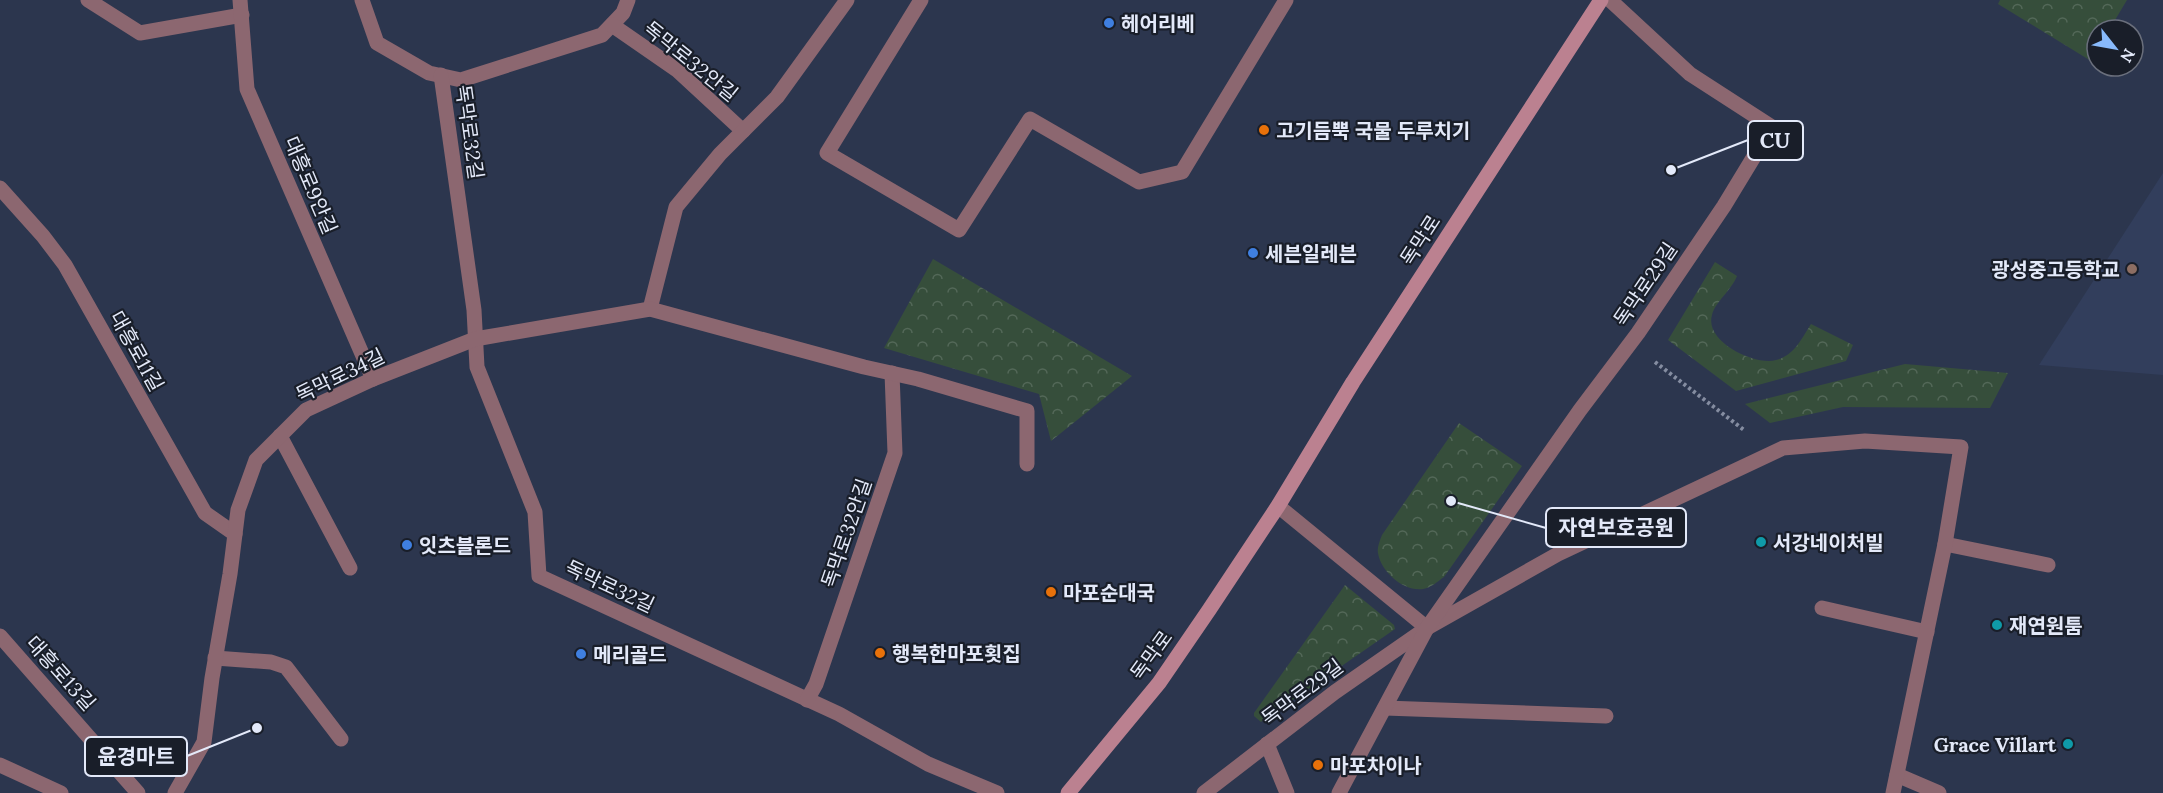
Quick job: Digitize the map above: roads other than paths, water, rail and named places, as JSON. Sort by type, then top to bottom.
[{"type":"main road","name":"독막로","points":[[1068,793],[1158,683],[1278,506],[1353,382],[1601,0]]},
{"type":"street","points":[[88,0],[140,33],[241,8]]},
{"type":"street","name":"독막로32길","points":[[362,0],[377,43],[429,73],[461,80],[602,36],[623,13],[628,0]]},
{"type":"street","name":"독막로32안길","points":[[650,309],[676,207],[720,154],[777,97],[847,0]]},
{"type":"street","points":[[921,0],[827,153],[959,230],[1030,119],[1139,182],[1182,171],[1286,0]]},
{"type":"street","name":"독막로29길","points":[[1427,628],[1580,410],[1630,343],[1724,206],[1772,127],[1690,74],[1610,0]]},
{"type":"street","name":"대흥로9안길","points":[[241,8],[247,89],[373,379]]},
{"type":"street","name":"독막로32안길","points":[[612,25],[677,70],[743,131]]},
{"type":"street","name":"독막로32길","points":[[441,75],[474,310],[477,367],[535,512],[539,576],[839,714],[928,764],[997,793]]},
{"type":"street","name":"대흥로11길","points":[[0,188],[43,236],[65,265],[205,513],[235,534]]},
{"type":"street","points":[[475,339],[650,309],[918,379],[1028,411],[1027,464]]},
{"type":"street","name":"독막로34길","points":[[175,793],[204,742],[238,510],[256,460],[306,411],[373,379],[475,339]]},
{"type":"street","name":"독막로32안길","points":[[807,700],[816,684],[895,453],[892,373]]},
{"type":"street","points":[[280,436],[350,568]]},
{"type":"street","name":"독막로29길","points":[[1204,793],[1335,692],[1427,628],[1558,554],[1783,448],[1865,441],[1961,447],[1945,544],[1893,793]]},
{"type":"street","points":[[1278,506],[1427,628],[1339,793]]},
{"type":"street","points":[[1945,544],[2048,565]]},
{"type":"street","points":[[1822,608],[1927,632]]},
{"type":"street","name":"대흥로13길","points":[[0,636],[138,793]]},
{"type":"street","points":[[215,658],[271,662],[286,667],[341,739]]},
{"type":"street","points":[[1385,708],[1606,716]]},
{"type":"street","points":[[1266,744],[1287,793]]},
{"type":"street","points":[[0,765],[61,793]]},
{"type":"street","points":[[1897,776],[1939,793]]},
{"type":"place","name":"헤어리베","points":[[1109,23]]},
{"type":"place","name":"고기듬뿍 국물 두루치기","points":[[1264,130]]},
{"type":"place","name":"CU","points":[[1671,170]]},
{"type":"place","name":"세븐일레븐","points":[[1253,253]]},
{"type":"place","name":"광성중고등학교","points":[[2132,269]]},
{"type":"place","name":"자연보호공원","points":[[1451,501]]},
{"type":"place","name":"서강네이처빌","points":[[1761,542]]},
{"type":"place","name":"잇츠블론드","points":[[407,545]]},
{"type":"place","name":"마포순대국","points":[[1051,592]]},
{"type":"place","name":"재연원툼","points":[[1997,625]]},
{"type":"place","name":"행복한마포횟집","points":[[880,653]]},
{"type":"place","name":"메리골드","points":[[581,654]]},
{"type":"place","name":"윤경마트","points":[[257,728]]},
{"type":"place","name":"Grace Villart","points":[[2068,744]]},
{"type":"place","name":"마포차이나","points":[[1318,765]]}]
